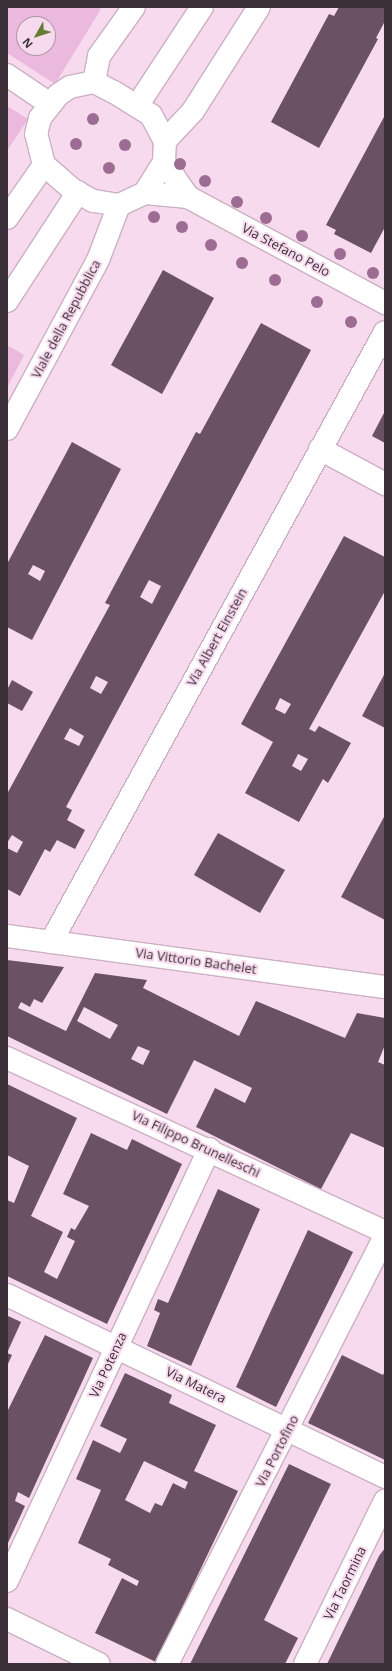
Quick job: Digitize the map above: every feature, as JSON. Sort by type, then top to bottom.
[{"type":"street","points":[[94,82],[99,56],[134,7]]},
{"type":"street","points":[[137,106],[202,7]]},
{"type":"street","points":[[164,152],[151,116],[137,106],[94,82],[70,87],[50,104],[40,118],[36,134],[44,166],[78,192],[93,201],[119,205],[145,194],[164,152],[193,110],[259,7]]},
{"type":"street","points":[[7,76],[50,104]]},
{"type":"street","name":"Via Stefano Pelo","points":[[164,152],[188,197]]},
{"type":"street","points":[[7,218],[44,166]]},
{"type":"street","points":[[7,301],[78,192]]},
{"type":"street","name":"Via Stefano Pelo","points":[[145,194],[188,197],[385,303]]},
{"type":"street","name":"Viale della Repubblica","points":[[7,429],[98,260],[119,205]]},
{"type":"street","name":"Via Albert Einstein","points":[[51,942],[385,332]]},
{"type":"street","points":[[320,449],[385,484]]},
{"type":"street","name":"Via Vittorio Bachelet","points":[[7,936],[385,987]]},
{"type":"street","name":"Via Filippo Brunelleschi","points":[[7,1058],[385,1232]]},
{"type":"street","name":"Via Potenza","points":[[7,1581],[209,1150]]},
{"type":"street","name":"Via Portofino","points":[[167,1664],[385,1236]]},
{"type":"street","name":"Via Matera","points":[[7,1295],[385,1477]]},
{"type":"street","name":"Via Taormina","points":[[305,1664],[385,1501]]},
{"type":"street","points":[[7,1619],[99,1664]]},
{"type":"shaded area","points":[[7,7],[97,7],[101,9],[55,84],[7,53]]},
{"type":"shaded area","points":[[7,106],[28,119],[7,151]]},
{"type":"shaded area","points":[[9,346],[24,355],[7,388],[7,349]]},
{"type":"building","points":[[339,7],[385,7],[385,21],[376,38],[378,39],[319,148],[271,122],[329,14],[334,16]]},
{"type":"building","points":[[385,115],[385,227],[371,253],[334,234],[336,230],[326,225]]},
{"type":"building","points":[[163,270],[214,298],[162,394],[111,365]]},
{"type":"building","points":[[261,323],[311,350],[66,807],[72,810],[67,820],[85,830],[75,849],[57,840],[50,852],[45,849],[20,896],[7,889],[7,848],[17,853],[23,842],[12,835],[7,843],[7,794],[110,605],[105,603],[196,432],[200,434]],"holes":[[[149,580],[161,586],[152,604],[140,597]],[[96,676],[108,682],[101,694],[90,688]],[[70,728],[84,736],[79,746],[64,739]]]},
{"type":"building","points":[[385,411],[385,443],[372,436]]},
{"type":"building","points":[[72,442],[121,469],[32,640],[7,627],[7,564]],"holes":[[[33,565],[45,571],[40,581],[28,574]]]},
{"type":"building","points":[[344,536],[385,557],[385,591],[309,729],[315,732],[319,726],[351,743],[328,783],[323,779],[299,822],[245,793],[273,742],[241,724]],"holes":[[[280,698],[291,704],[285,714],[275,709]],[[298,754],[308,759],[301,771],[292,766]]]},
{"type":"building","points":[[385,673],[385,728],[362,716]]},
{"type":"building","points":[[12,680],[33,692],[22,711],[7,703],[7,690]]},
{"type":"building","points":[[385,815],[385,920],[341,897]]},
{"type":"building","points":[[218,833],[285,870],[260,913],[194,875]]},
{"type":"building","points":[[7,960],[64,967],[42,1003],[34,999],[30,1007],[21,1002],[18,1008],[66,1031],[95,973],[147,980],[143,988],[239,1036],[256,1001],[345,1038],[357,1013],[385,1018],[385,1045],[378,1062],[385,1065],[385,1148],[351,1133],[321,1189],[196,1127],[215,1088],[245,1103],[252,1088],[194,1060],[167,1114],[7,1036]],"holes":[[[84,1007],[118,1025],[110,1039],[77,1021]],[[138,1046],[150,1051],[143,1065],[131,1059]]]},
{"type":"building","points":[[7,1084],[77,1118],[31,1216],[63,1232],[44,1272],[57,1279],[75,1241],[67,1237],[71,1228],[75,1230],[89,1206],[63,1194],[91,1133],[127,1150],[132,1139],[182,1164],[107,1324],[7,1276],[7,1200],[14,1203],[29,1166],[7,1155]]},
{"type":"building","points":[[218,1189],[260,1209],[191,1366],[147,1346],[160,1313],[154,1310],[158,1299],[168,1303]]},
{"type":"building","points":[[308,1230],[353,1252],[276,1407],[236,1387]]},
{"type":"building","points":[[8,1316],[21,1322],[7,1353],[7,1318]]},
{"type":"building","points":[[45,1335],[93,1358],[29,1498],[18,1492],[15,1501],[25,1506],[7,1545],[7,1412]]},
{"type":"building","points":[[7,1353],[12,1355],[7,1366]]},
{"type":"building","points":[[342,1355],[383,1375],[385,1371],[385,1460],[308,1423]]},
{"type":"building","points":[[125,1373],[172,1395],[169,1403],[216,1425],[194,1471],[238,1491],[156,1662],[95,1633],[122,1578],[137,1586],[139,1581],[108,1565],[111,1559],[78,1543],[101,1490],[76,1479],[93,1440],[120,1453],[127,1439],[100,1426]],"holes":[[[144,1461],[188,1482],[185,1489],[173,1483],[162,1506],[155,1503],[150,1513],[125,1500]]]},
{"type":"building","points":[[289,1464],[331,1484],[264,1620],[298,1638],[285,1664],[190,1664]]},
{"type":"building","points":[[385,1548],[385,1664],[327,1664],[379,1556]]}]
